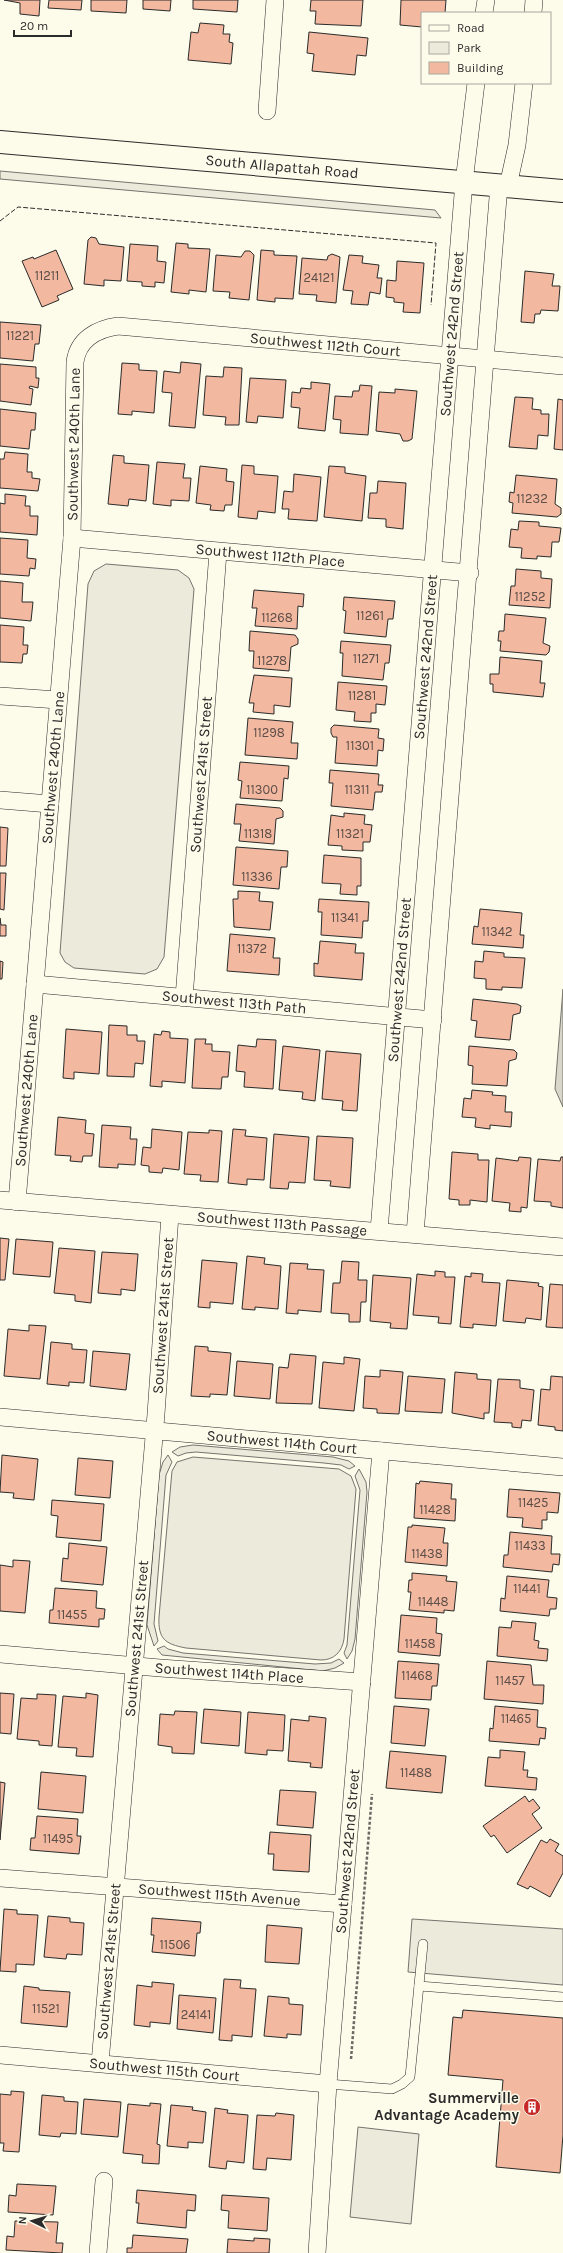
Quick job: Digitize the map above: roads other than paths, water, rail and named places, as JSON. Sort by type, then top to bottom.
[{"type":"main road","name":"South Allapattah Road","points":[[0,142],[563,191]]},
{"type":"street","points":[[267,111],[275,0]]},
{"type":"street","points":[[484,12],[486,0]]},
{"type":"street","points":[[532,12],[534,0]]},
{"type":"street","name":"Southwest 242nd Street","points":[[379,1231],[464,182],[476,84]]},
{"type":"street","points":[[415,1234],[470,573],[486,359],[504,185],[517,145],[524,84]]},
{"type":"street","name":"Southwest 112th Court","points":[[90,337],[98,330],[118,326],[563,366]]},
{"type":"street","name":"Southwest 240th Lane","points":[[17,1202],[72,538],[75,362],[79,348],[90,337]]},
{"type":"street","name":"Southwest 112th Place","points":[[72,538],[470,573]]},
{"type":"street","name":"Southwest 241st Street","points":[[184,998],[218,552]]},
{"type":"street","points":[[0,696],[58,700]]},
{"type":"street","points":[[0,800],[50,804]]},
{"type":"street","name":"Southwest 113th Path","points":[[35,984],[433,1020]]},
{"type":"street","name":"Southwest 113th Passage","points":[[0,1200],[563,1247]]},
{"type":"street","name":"Southwest 241st Street","points":[[100,2063],[155,1430],[170,1215]]},
{"type":"street","name":"Southwest 114th Court","points":[[0,1417],[563,1467]]},
{"type":"street","name":"Southwest 242nd Street","points":[[317,2253],[328,2084],[382,1450]]},
{"type":"street","name":"Southwest 114th Place","points":[[0,1654],[134,1666],[362,1682]]},
{"type":"street","name":"Southwest 115th Avenue","points":[[0,1878],[343,1904]]},
{"type":"street","name":"Southwest 115th Court","points":[[0,2055],[328,2084]]},
{"type":"street","points":[[98,2253],[104,2181]]},
{"type":"lane","points":[[328,2084],[392,2089],[402,2084],[410,2077],[423,1944]]},
{"type":"lane","points":[[419,1986],[563,1997]]},
{"type":"place","name":"Summerville Advantage Academy","points":[[532,2107]]}]
